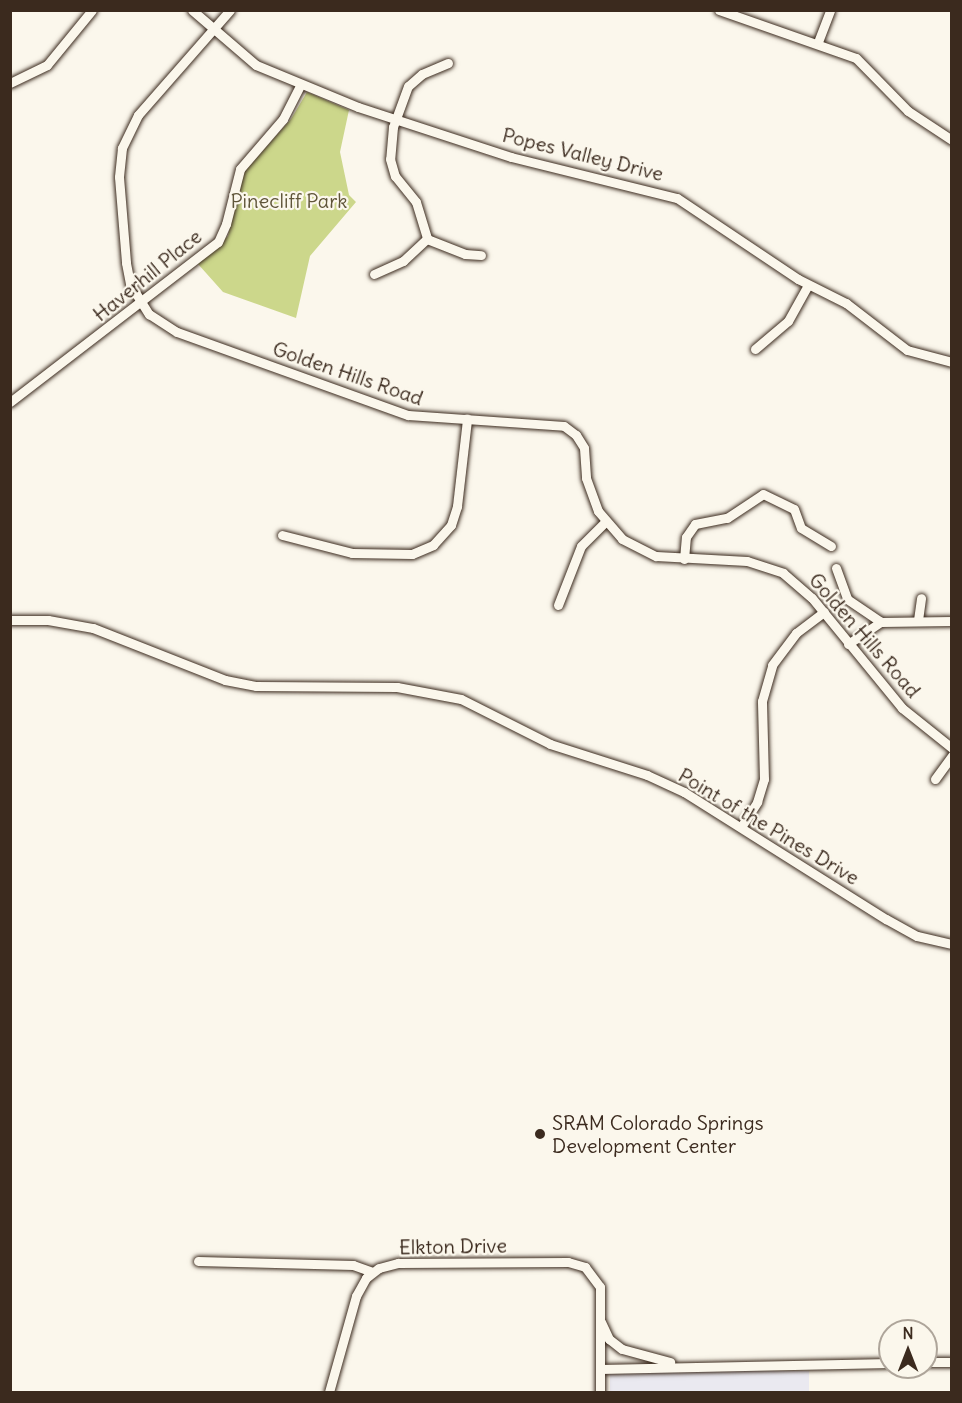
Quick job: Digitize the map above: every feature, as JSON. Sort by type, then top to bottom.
[{"type":"street","points":[[10,83],[47,65],[92,10]]},
{"type":"street","name":"Popes Valley Drive","points":[[192,10],[256,65],[301,84],[395,120],[511,157],[668,194],[808,285],[846,303],[907,350],[951,362]]},
{"type":"street","name":"Golden Hills Road","points":[[230,10],[138,115],[122,148],[119,177],[126,263],[130,284],[141,303],[156,320],[177,332],[419,417],[550,423],[571,429],[584,448],[588,488],[605,522],[638,550],[684,559],[760,563],[793,580],[824,612],[848,644],[903,708],[951,748]]},
{"type":"street","points":[[719,10],[818,42],[863,63],[908,111],[951,140]]},
{"type":"street","points":[[818,42],[830,10]]},
{"type":"street","points":[[427,239],[416,202],[392,168],[389,150],[395,120],[408,86],[422,74],[448,63]]},
{"type":"street","name":"Haverhill Place","points":[[10,402],[141,303],[221,237],[240,169],[283,120],[301,84]]},
{"type":"street","points":[[427,239],[465,254],[481,255]]},
{"type":"street","points":[[374,274],[403,261],[427,239]]},
{"type":"street","points":[[755,349],[788,321],[808,285]]},
{"type":"street","points":[[282,535],[352,553],[412,554],[433,545],[451,525],[457,506],[467,419]]},
{"type":"street","points":[[684,559],[686,537],[695,524],[727,518],[763,494],[794,509],[801,528],[831,546]]},
{"type":"street","points":[[558,605],[581,546],[605,522]]},
{"type":"street","points":[[836,568],[847,599],[881,622]]},
{"type":"street","points":[[918,620],[921,598]]},
{"type":"street","points":[[741,827],[757,802],[764,779],[762,701],[769,671],[786,643],[824,612]]},
{"type":"street","name":"Point of the Pines Drive","points":[[10,620],[48,620],[93,628],[225,680],[256,686],[397,687],[437,692],[488,711],[550,744],[659,780],[741,827],[886,919],[917,936],[951,944]]},
{"type":"street","points":[[848,644],[881,622],[951,621]]},
{"type":"street","points":[[935,779],[951,756]]},
{"type":"street","points":[[198,1261],[353,1265],[372,1272],[356,1296],[329,1392]]},
{"type":"street","name":"Elkton Drive","points":[[372,1272],[398,1263],[557,1262],[577,1264],[591,1272],[600,1287],[600,1320]]},
{"type":"street","points":[[600,1320],[609,1339],[632,1353],[652,1360],[709,1365]]},
{"type":"street","points":[[600,1320],[600,1392]]},
{"type":"street","points":[[600,1369],[878,1363]]},
{"type":"shaded area","points":[[610,1371],[809,1371],[809,1392],[610,1392]]},
{"type":"green space","name":"Pinecliff Park","points":[[307,92],[349,110],[340,152],[349,195],[356,202],[310,256],[296,318],[223,292],[198,264],[228,236],[243,173],[291,119]]},
{"type":"place","name":"SRAM Colorado Springs Development Center","points":[[540,1134]]}]
